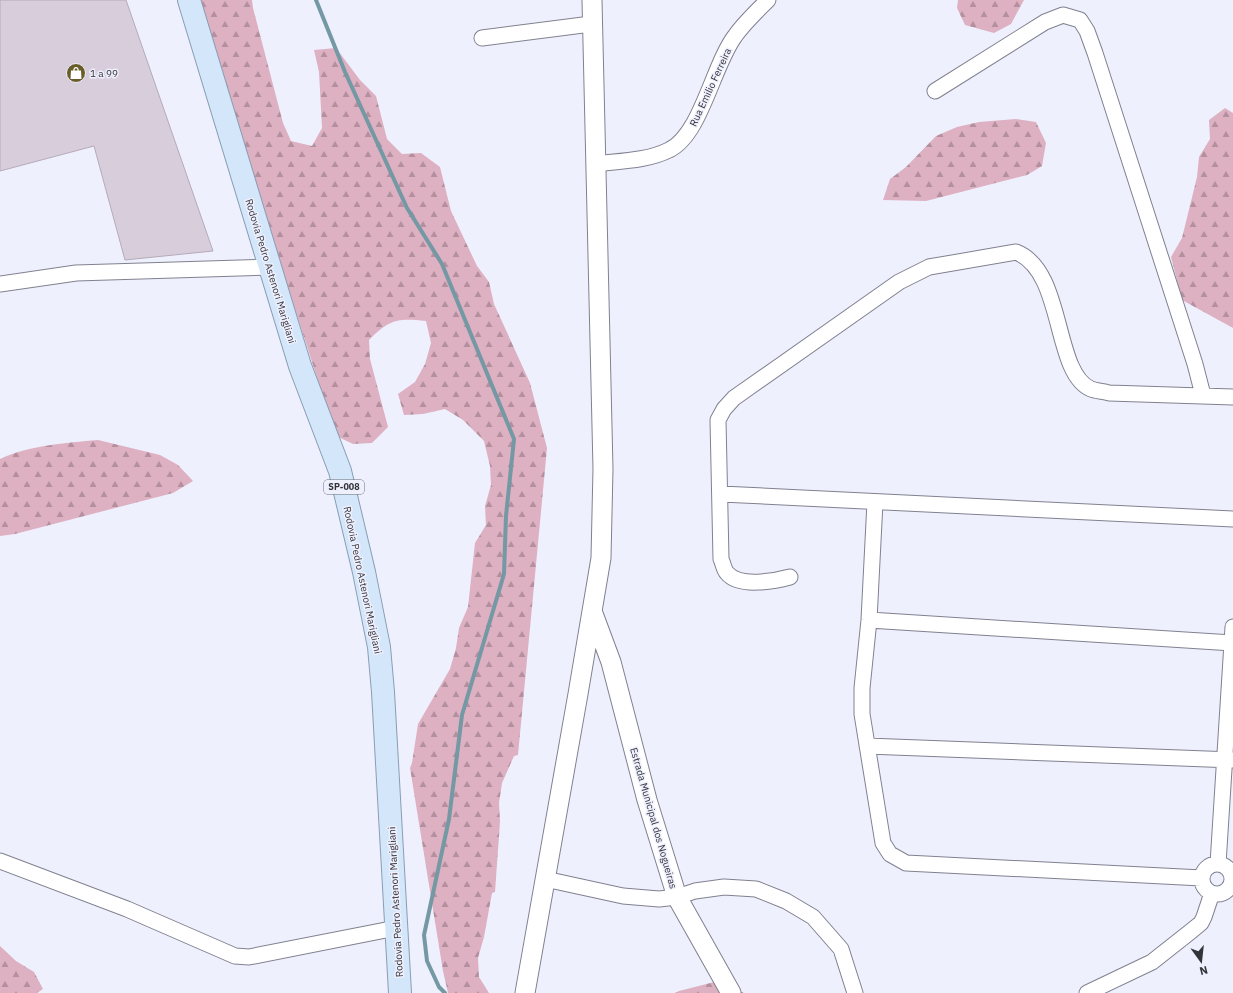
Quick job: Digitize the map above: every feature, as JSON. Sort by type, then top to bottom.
[{"type":"main road","name":"Rodovia Pedro Astenori Marigliani","points":[[188,0],[300,366],[340,471],[364,572],[377,640],[383,692],[400,993]]},
{"type":"street","points":[[525,993],[601,558],[602,469],[591,24],[592,0]]},
{"type":"street","name":"Rua Emilio Ferreira","points":[[595,164],[652,157],[671,150],[688,135],[701,110],[719,63],[735,35],[768,0]]},
{"type":"street","points":[[935,91],[1045,22],[1063,15],[1080,20],[1087,31],[1097,60],[1195,364],[1203,395]]},
{"type":"street","points":[[482,38],[591,24]]},
{"type":"street","points":[[790,577],[770,582],[746,581],[739,580],[727,574],[721,559],[721,494],[718,420],[724,409],[734,398],[899,282],[929,268],[1016,252],[1026,256],[1034,263],[1045,282],[1074,373],[1090,389],[1108,393],[1233,397]]},
{"type":"street","points":[[0,284],[76,273],[270,267]]},
{"type":"street","points":[[721,494],[1233,519]]},
{"type":"street","points":[[875,502],[869,620],[862,688],[862,714],[883,843],[890,854],[906,863],[1202,878]]},
{"type":"street","name":"Estrada Municipal dos Nogueiras","points":[[592,611],[611,662],[647,800],[678,897],[731,993]]},
{"type":"street","points":[[869,620],[1232,643]]},
{"type":"street","points":[[1218,864],[1228,760],[1233,627]]},
{"type":"street","points":[[867,746],[1228,760]]},
{"type":"street","points":[[0,861],[127,909],[235,956],[250,957],[396,928]]},
{"type":"street","points":[[1218,864],[1228,869],[1232,879],[1231,886],[1226,891],[1219,894],[1212,894],[1206,890],[1202,884],[1202,878],[1207,868],[1218,864]]},
{"type":"street","points":[[545,878],[623,896],[659,899],[678,897],[695,891],[724,887],[756,889],[786,901],[813,917],[841,948],[854,993]]},
{"type":"street","points":[[1087,993],[1152,962],[1190,932],[1201,923],[1212,894]]},
{"type":"green space","points":[[196,0],[252,0],[283,123],[291,141],[312,146],[322,128],[319,72],[314,50],[336,48],[360,80],[376,96],[387,139],[402,154],[421,153],[440,167],[451,211],[477,266],[489,282],[494,304],[530,383],[547,448],[518,755],[514,756],[502,783],[499,803],[500,822],[495,892],[492,893],[484,937],[478,958],[479,977],[489,993],[448,993],[443,971],[410,768],[418,724],[450,669],[456,648],[459,628],[468,607],[475,543],[486,525],[485,506],[491,485],[490,466],[484,441],[463,420],[445,409],[423,414],[404,415],[398,394],[415,382],[425,364],[431,343],[426,321],[416,320],[401,320],[389,324],[369,340],[370,359],[388,427],[372,443],[353,444],[332,434],[320,387]]},
{"type":"green space","points":[[958,0],[1024,0],[1011,24],[994,33],[965,25],[957,8]]},
{"type":"green space","points":[[1225,108],[1233,113],[1233,328],[1182,300],[1171,257],[1182,238],[1197,177],[1199,157],[1210,139],[1209,120]]},
{"type":"green space","points":[[1016,119],[1036,122],[1046,143],[1042,166],[1027,175],[926,201],[883,200],[890,179],[906,167],[936,136],[957,127],[979,122]]},
{"type":"green space","points":[[98,440],[160,455],[178,465],[193,481],[173,493],[15,534],[0,536],[0,459],[11,454],[35,448]]},
{"type":"green space","points":[[0,946],[16,961],[34,972],[43,989],[37,993],[0,993]]},
{"type":"green space","points":[[722,980],[744,993],[675,993],[679,991]]},
{"type":"building","name":"1 a 99","points":[[0,0],[126,0],[213,251],[125,260],[94,146],[0,171]]},
{"type":"waterway","points":[[316,0],[345,72],[407,208],[442,264],[514,439],[506,516],[504,574],[462,715],[449,819],[424,935],[427,961],[439,987],[445,993]]},
{"type":"place","name":"1 a 99","points":[[76,73]]}]
